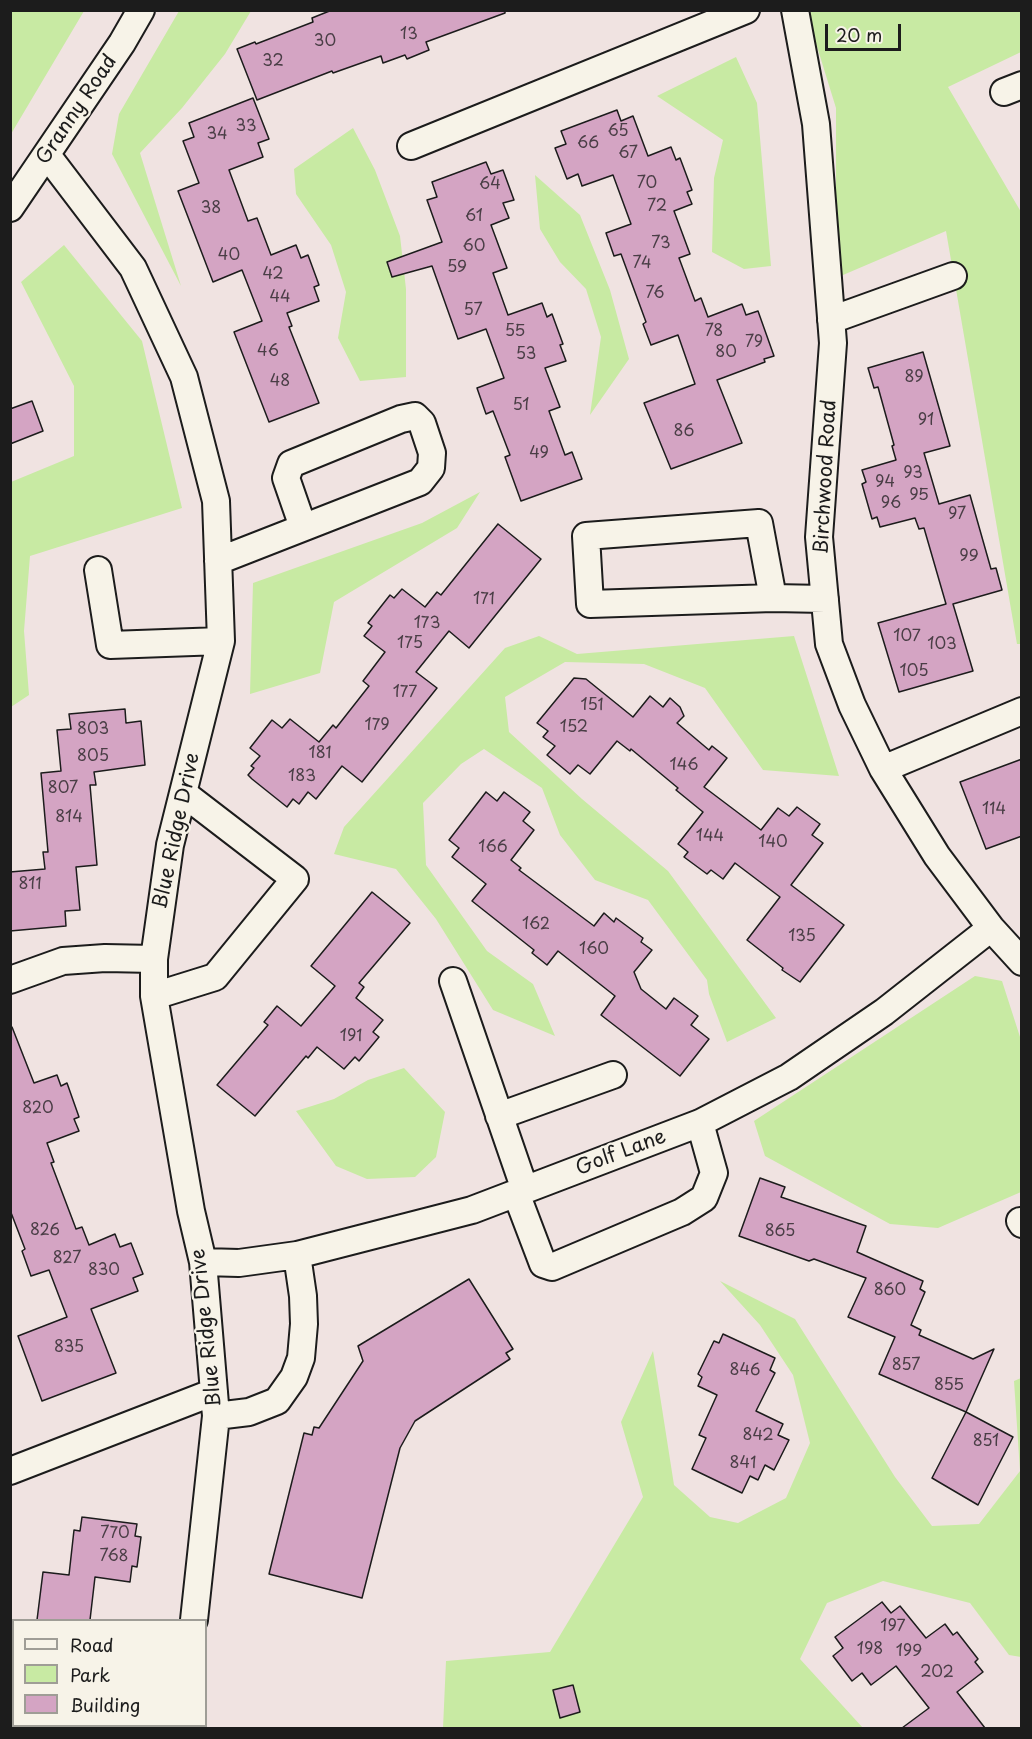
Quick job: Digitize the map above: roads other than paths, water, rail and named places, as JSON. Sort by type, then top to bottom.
[{"type":"street","name":"Granny Road","points":[[10,208],[122,44],[141,10]]},
{"type":"street","points":[[411,146],[746,10]]},
{"type":"street","name":"Birchwood Road","points":[[795,10],[816,124],[833,343],[819,537],[829,644],[852,705],[883,769],[937,856],[991,928],[1022,962]]},
{"type":"street","name":"Blue Ridge Drive","points":[[47,155],[133,268],[184,377],[216,501],[221,640],[170,845],[154,959],[154,996],[191,1211],[203,1262],[215,1404],[194,1619]]},
{"type":"street","points":[[831,320],[952,276]]},
{"type":"street","points":[[218,561],[420,482],[431,468],[432,453],[422,423],[415,416],[401,419],[291,464],[286,478],[303,527]]},
{"type":"street","points":[[773,598],[759,524],[586,536],[590,604],[773,598],[825,599]]},
{"type":"street","points":[[98,570],[110,645],[221,640]]},
{"type":"street","points":[[883,769],[1022,711]]},
{"type":"street","points":[[154,996],[215,976],[295,879],[183,793]]},
{"type":"street","name":"Golf Lane","points":[[203,1262],[239,1263],[297,1255],[472,1210],[700,1123],[789,1077],[884,1012],[991,928]]},
{"type":"street","points":[[10,980],[63,962],[105,958],[154,959]]},
{"type":"street","points":[[453,981],[499,1116],[543,1264],[552,1267],[682,1212],[704,1198],[714,1173],[700,1123]]},
{"type":"street","points":[[499,1116],[613,1075]]},
{"type":"street","points":[[10,1471],[215,1404],[249,1412],[277,1401],[294,1377],[301,1358],[304,1324],[297,1255]]}]
